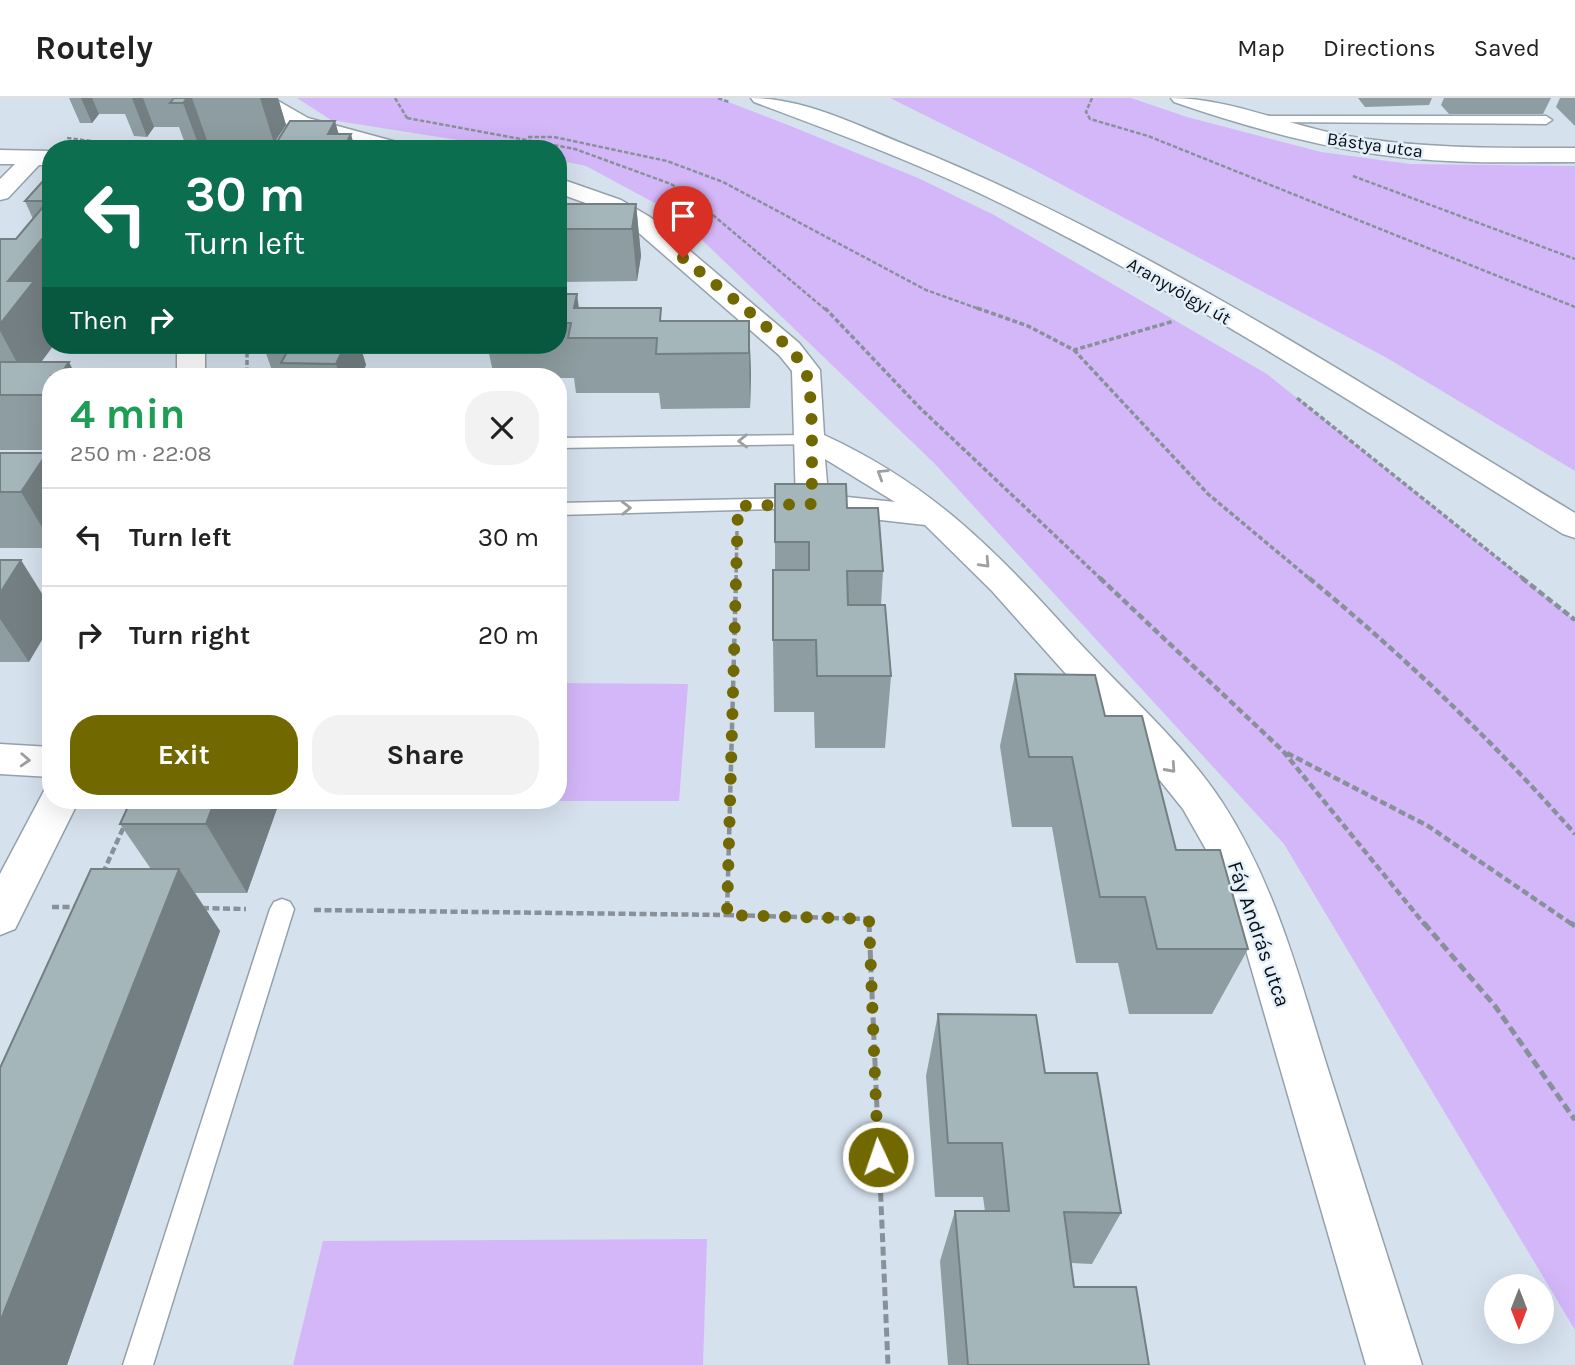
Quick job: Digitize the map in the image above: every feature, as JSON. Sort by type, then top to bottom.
[{"type":"street","points":[[258,98],[300,123],[363,140]]},
{"type":"street","name":"Aranyvölgyi út","points":[[761,98],[905,152],[1016,201],[1240,325],[1575,527]]},
{"type":"street","points":[[825,98],[905,152]]},
{"type":"street","name":"Bástya utca","points":[[1181,98],[1247,120],[1298,133],[1394,150],[1441,154],[1575,155]]},
{"type":"street","points":[[0,156],[42,157]]},
{"type":"street","points":[[0,193],[42,157]]},
{"type":"street","points":[[567,188],[613,205],[641,222],[789,349],[806,370],[812,504],[936,516]]},
{"type":"street","name":"Fáy András utca","points":[[811,440],[865,464],[936,516],[978,556],[1196,795],[1245,882],[1261,926],[1394,1365]]},
{"type":"street","points":[[0,759],[42,761]]},
{"type":"street","points":[[3,911],[54,809]]},
{"type":"lane","points":[[1247,120],[1546,120]]},
{"type":"lane","points":[[567,443],[811,440]]},
{"type":"lane","points":[[567,509],[812,504]]},
{"type":"lane","points":[[138,1365],[282,909]]},
{"type":"path","points":[[395,98],[407,118]]},
{"type":"path","points":[[718,98],[730,102]]},
{"type":"path","points":[[1092,98],[1086,112],[1090,119],[1169,144],[1575,307]]},
{"type":"path","points":[[517,136],[554,137],[599,145],[678,165],[723,182],[926,290],[1028,326],[1074,350],[1208,494],[1395,649],[1509,759],[1575,834]]},
{"type":"path","points":[[65,138],[87,140]]},
{"type":"path","points":[[1345,173],[1575,259]]},
{"type":"path","points":[[1074,350],[1177,320],[1166,314]]},
{"type":"path","points":[[1288,391],[1575,620]]},
{"type":"path","points":[[727,915],[738,506]]},
{"type":"path","points":[[1283,751],[1428,826],[1575,926]]},
{"type":"path","points":[[99,883],[130,812]]},
{"type":"path","points":[[3,911],[88,907]]},
{"type":"path","points":[[199,908],[869,919],[888,1365]]},
{"type":"shaded area","points":[[297,98],[718,98],[918,178],[994,215],[1267,374],[1575,620],[1575,1330],[1554,1295],[1554,1274],[1541,1274],[1284,844],[934,463],[675,214],[586,166],[567,162],[567,140],[457,140],[331,120]]},
{"type":"shaded area","points":[[890,98],[1131,98],[1187,117],[1321,152],[1410,164],[1575,166],[1575,471],[1387,358],[1025,165]]},
{"type":"shaded area","points":[[567,683],[688,684],[679,801],[567,801]]},
{"type":"shaded area","points":[[707,1239],[703,1365],[293,1365],[323,1241]]},
{"type":"building","points":[[174,98],[187,98],[183,103],[170,103]]},
{"type":"building","points":[[290,121],[335,121],[328,134],[351,134],[348,140],[278,140]]},
{"type":"building","points":[[42,182],[42,201],[25,201]]},
{"type":"building","points":[[567,204],[636,204],[632,229],[567,229]]},
{"type":"building","points":[[42,208],[42,239],[8,281],[34,281],[0,324],[0,239],[16,239]]},
{"type":"building","points":[[567,294],[577,294],[574,308],[661,308],[660,321],[749,321],[749,353],[656,354],[657,338],[568,338],[571,323],[567,323]]},
{"type":"building","points":[[286,354],[341,354],[336,364],[281,363]]},
{"type":"building","points":[[0,362],[69,362],[65,368],[42,368],[42,395],[0,395]]},
{"type":"building","points":[[0,453],[42,453],[42,460],[21,492],[0,492]]},
{"type":"building","points":[[775,484],[846,484],[847,508],[878,508],[883,571],[847,571],[848,605],[885,605],[891,676],[817,676],[816,640],[773,640],[773,570],[809,570],[809,542],[775,542]]},
{"type":"building","points":[[0,560],[21,560],[0,593]]},
{"type":"building","points":[[1015,674],[1095,675],[1105,716],[1142,716],[1176,850],[1220,850],[1248,949],[1157,949],[1145,897],[1100,897],[1072,757],[1029,757]]},
{"type":"building","points":[[127,809],[212,809],[206,824],[120,824]]},
{"type":"building","points":[[91,869],[179,869],[0,1322],[0,1068]]},
{"type":"building","points":[[938,1014],[1036,1015],[1045,1073],[1097,1073],[1121,1213],[1064,1212],[1074,1287],[1136,1287],[1149,1365],[968,1365],[955,1211],[1009,1211],[1002,1143],[948,1143]]},
{"type":"route","points":[[683,258],[789,349],[806,370],[812,504],[738,506],[727,915],[869,919],[878,1157]]}]
